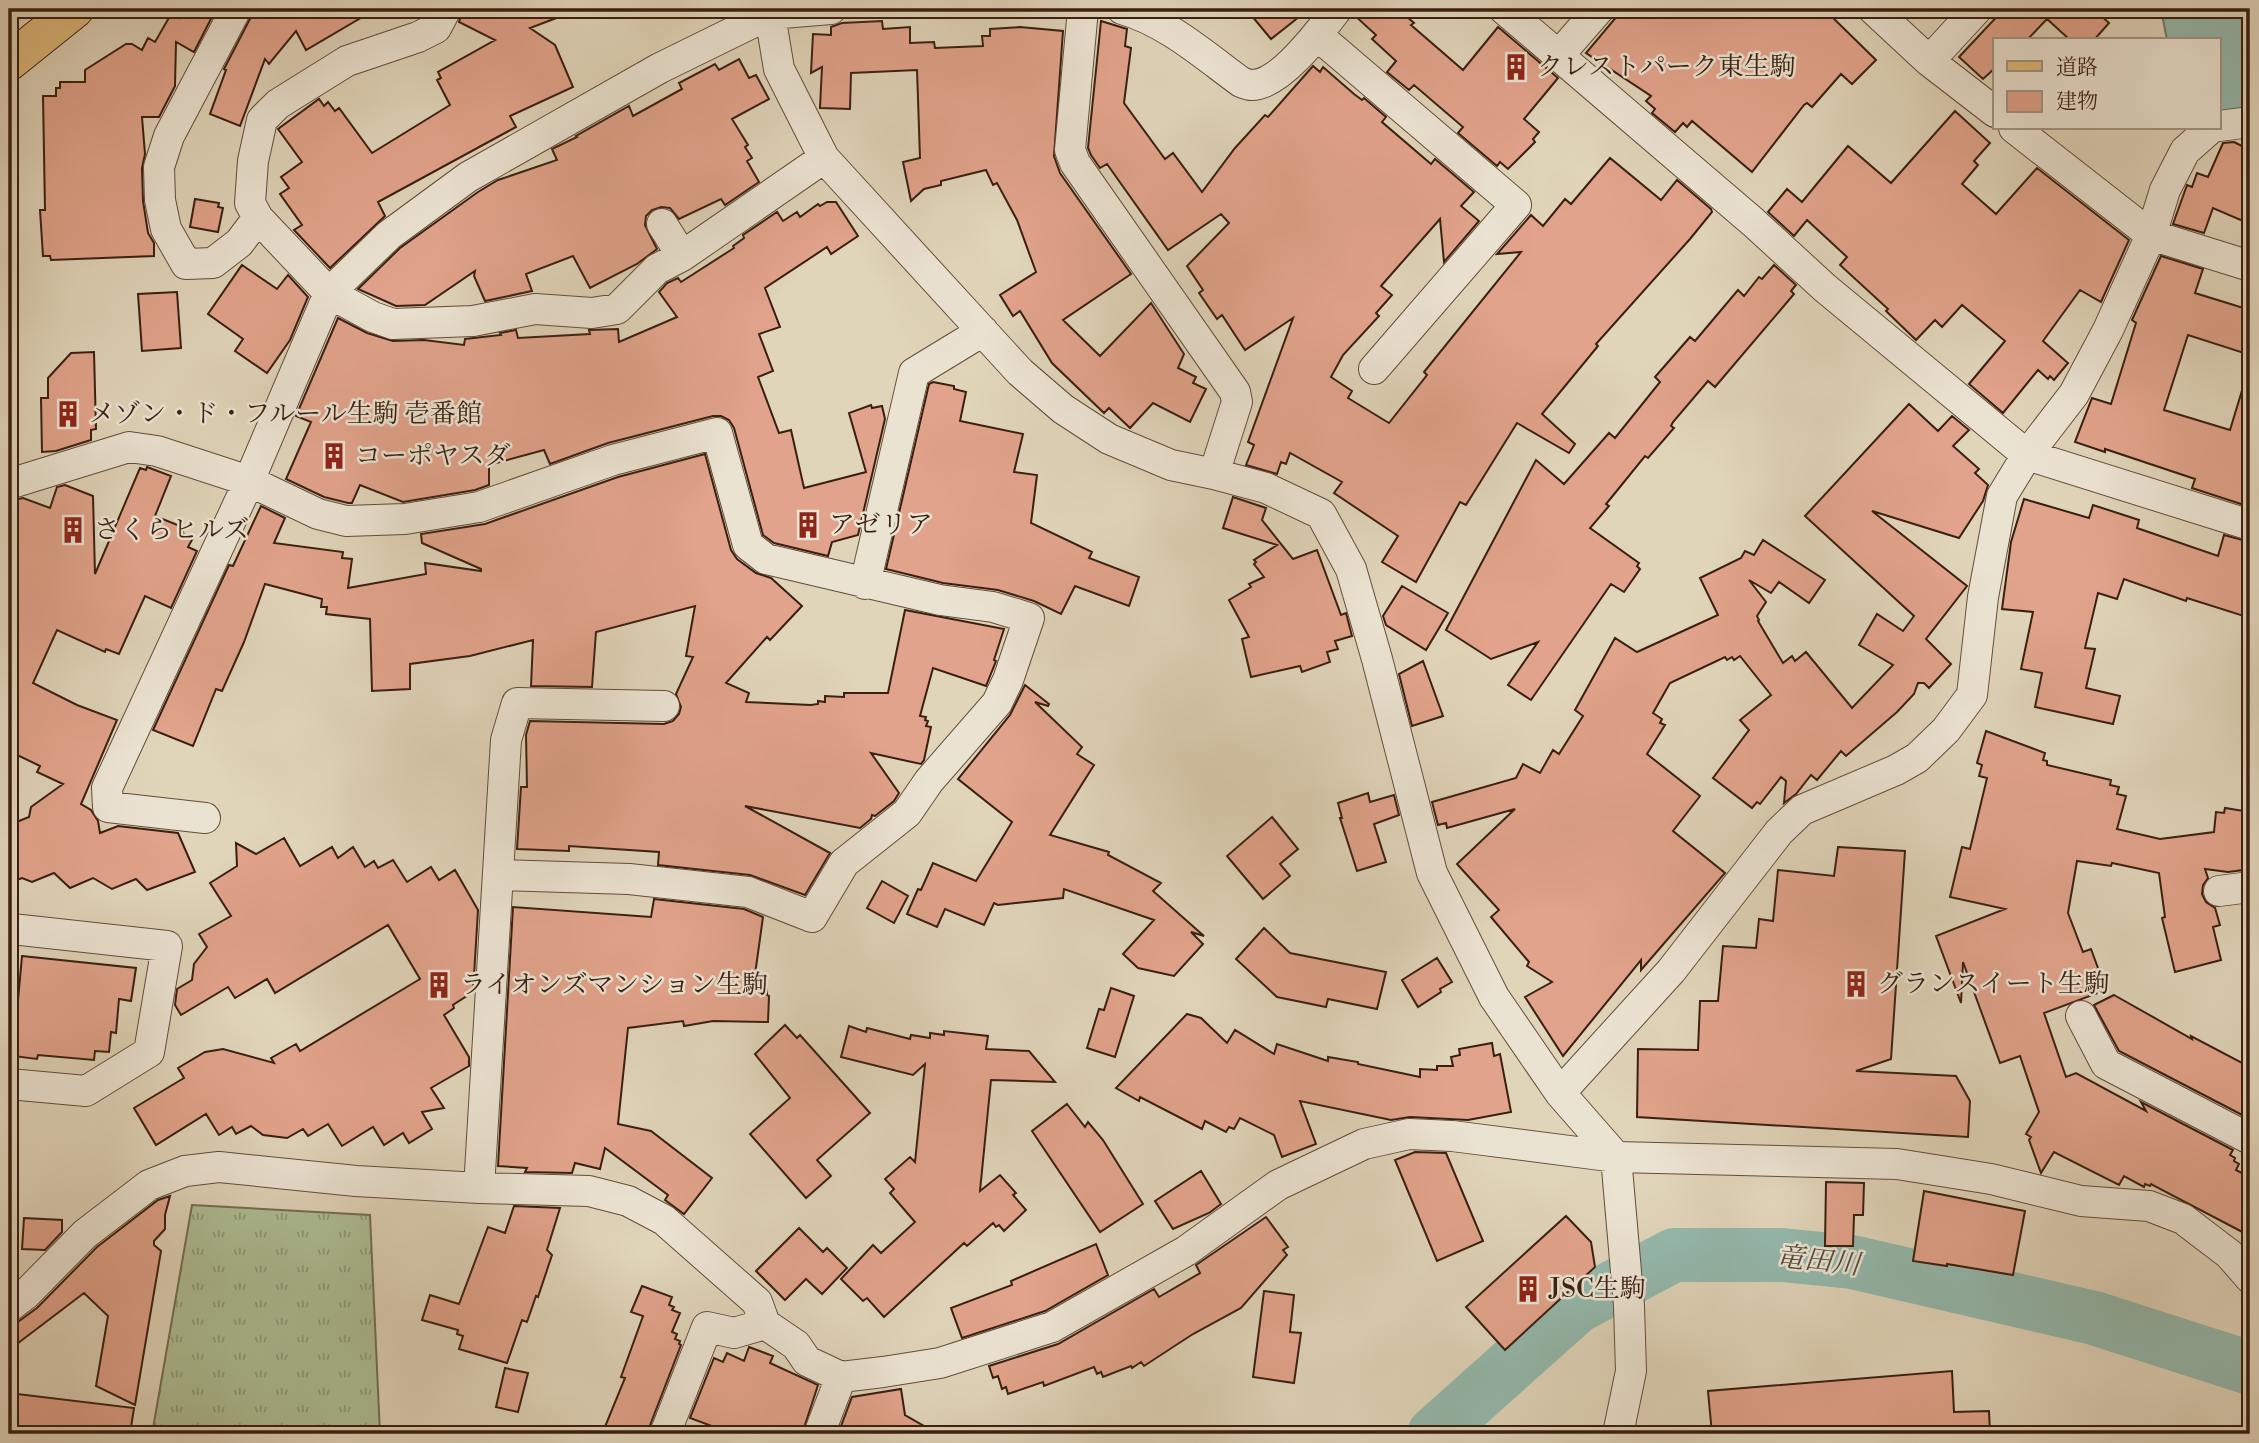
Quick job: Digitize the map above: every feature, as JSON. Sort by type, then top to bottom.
[{"type":"main road","points":[[9,62],[75,9]]},
{"type":"street","points":[[236,9],[169,136],[159,167],[160,200],[166,229],[186,264],[213,263],[239,243],[258,218]]},
{"type":"street","points":[[446,9],[436,28],[418,37],[347,61],[278,104],[262,120],[253,160],[250,203],[258,218],[329,293],[373,317],[393,324],[473,321],[535,309],[592,313],[617,309],[657,269],[682,256],[824,158]]},
{"type":"street","points":[[205,818],[108,807],[107,788],[249,481],[329,293],[389,235],[468,177],[660,68],[770,11],[831,9]]},
{"type":"street","points":[[1083,9],[1070,149],[1075,163],[1235,391],[1237,402],[1214,474]]},
{"type":"street","points":[[1122,9],[1140,14],[1181,37],[1241,82],[1252,85],[1281,72],[1317,35],[1337,9]]},
{"type":"street","points":[[1504,9],[1753,222],[1825,288],[2027,455],[2250,525]]},
{"type":"street","points":[[1559,55],[1599,9]]},
{"type":"street","points":[[1873,9],[1929,61],[1993,111]]},
{"type":"street","points":[[1929,61],[1978,9]]},
{"type":"street","points":[[770,11],[779,69],[824,158],[1020,372],[1063,409],[1109,439],[1171,465],[1266,488],[1321,514],[1350,569],[1377,659],[1432,873],[1494,997],[1560,1093],[1616,1157],[1629,1306],[1631,1371],[1618,1434]]},
{"type":"street","points":[[1317,35],[1516,205],[1374,369]]},
{"type":"street","points":[[2220,126],[2250,122]]},
{"type":"street","points":[[2017,130],[2151,235],[2250,266]]},
{"type":"street","points":[[1560,1093],[1671,971],[1779,832],[1802,810],[1896,770],[1917,758],[1946,730],[1972,695],[1983,597],[2002,496],[2027,455],[2074,394],[2108,330],[2151,235],[2165,190],[2185,151],[2209,130]]},
{"type":"street","points":[[662,224],[682,256]]},
{"type":"street","points":[[865,584],[914,373],[984,331]]},
{"type":"street","points":[[9,484],[129,447],[157,451],[249,481],[317,514],[346,521],[405,519],[479,507],[613,460],[717,433],[748,545],[766,559],[865,584],[940,600],[993,607],[1030,618],[997,703],[929,781],[907,813],[844,863],[812,917],[748,892],[629,879],[498,875]]},
{"type":"street","points":[[479,1188],[506,740],[517,703],[664,706]]},
{"type":"street","points":[[2219,891],[2250,887]]},
{"type":"street","points":[[9,1084],[86,1091],[149,1052],[167,946],[12,929]]},
{"type":"street","points":[[2081,1016],[2106,1064],[2250,1139]]},
{"type":"street","points":[[9,1307],[26,1294],[86,1234],[149,1185],[185,1171],[219,1167],[356,1181],[589,1191],[628,1200],[664,1220],[757,1301],[765,1324],[796,1345],[807,1361],[841,1377],[940,1363],[1052,1326],[1186,1251],[1278,1185],[1364,1144],[1409,1134],[1616,1157],[1897,1164],[1990,1180],[2081,1201],[2149,1206],[2183,1219],[2229,1254],[2250,1278]]},
{"type":"street","points":[[665,1434],[706,1327],[734,1333],[765,1324]]},
{"type":"street","points":[[819,1434],[841,1377]]},
{"type":"green space","points":[[192,1205],[370,1215],[380,1434],[152,1434]]},
{"type":"water","points":[[2161,9],[2250,9],[2250,106],[2220,114],[2220,38],[2167,38]]},
{"type":"building","points":[[174,9],[179,18],[184,9],[216,9],[194,52],[176,42],[175,86],[159,117],[142,117],[145,154],[142,168],[143,201],[148,233],[154,243],[154,256],[51,260],[50,256],[43,256],[40,210],[45,210],[43,96],[56,96],[56,88],[60,88],[60,82],[85,82],[85,70],[126,44],[132,44],[142,50],[148,38],[155,42]]},
{"type":"building","points":[[253,9],[376,9],[306,50],[296,31],[269,64],[265,59],[240,126],[210,114],[226,70],[224,69]]},
{"type":"building","points":[[463,9],[575,9],[530,28],[555,45],[573,87],[510,116],[516,127],[378,202],[385,216],[330,268],[294,230],[302,225],[280,194],[289,188],[281,177],[302,162],[278,129],[319,99],[324,106],[328,102],[335,111],[339,108],[372,153],[450,105],[437,80],[441,78],[438,72],[495,40],[459,22]]},
{"type":"building","points":[[1246,9],[1309,9],[1271,39]]},
{"type":"building","points":[[1354,9],[1398,9],[1414,23],[1411,25],[1463,70],[1498,27],[1558,78],[1524,119],[1539,132],[1533,139],[1535,142],[1508,169],[1500,162],[1497,166],[1458,133],[1463,127],[1414,85],[1409,90],[1387,72],[1396,61],[1372,39],[1376,35],[1353,14]]},
{"type":"building","points":[[1623,9],[1824,9],[1876,60],[1852,84],[1841,74],[1812,107],[1807,103],[1804,105],[1752,172],[1692,121],[1687,127],[1683,123],[1675,132],[1652,113],[1655,109],[1646,101],[1651,96],[1586,53]]},
{"type":"building","points":[[2004,9],[2094,9],[2109,23],[2096,38],[2068,38],[2047,19],[2029,38],[1993,38],[1993,70],[1983,79],[1959,57]]},
{"type":"building","points":[[882,21],[883,29],[910,27],[910,43],[934,42],[935,48],[983,46],[982,36],[990,36],[990,29],[1020,27],[1063,31],[1054,156],[1060,173],[1131,274],[1063,320],[1100,356],[1151,303],[1184,354],[1178,368],[1196,377],[1193,383],[1206,389],[1190,422],[1153,403],[1130,428],[1109,408],[1104,413],[1052,363],[1020,311],[1013,316],[1000,295],[1036,272],[1017,220],[997,183],[993,185],[986,170],[941,181],[941,185],[924,189],[911,201],[903,162],[920,158],[917,70],[851,73],[850,109],[820,108],[822,67],[811,73],[813,34],[831,35],[831,27],[842,23]]},
{"type":"building","points":[[1101,21],[1127,29],[1125,46],[1131,48],[1124,103],[1165,159],[1173,153],[1202,192],[1235,148],[1265,115],[1268,117],[1313,66],[1320,72],[1323,67],[1354,94],[1362,100],[1364,98],[1386,117],[1382,122],[1431,164],[1435,159],[1474,192],[1461,206],[1479,221],[1444,262],[1440,219],[1381,286],[1392,295],[1376,313],[1379,316],[1343,355],[1331,377],[1352,391],[1348,398],[1389,423],[1427,375],[1424,372],[1521,252],[1497,254],[1531,215],[1543,226],[1565,199],[1571,204],[1610,158],[1661,200],[1677,180],[1711,209],[1712,212],[1690,239],[1596,344],[1598,346],[1542,414],[1575,444],[1569,453],[1517,423],[1466,505],[1460,502],[1416,582],[1382,562],[1398,536],[1334,493],[1342,482],[1290,453],[1286,464],[1281,462],[1277,474],[1246,465],[1254,445],[1248,442],[1293,318],[1245,350],[1222,315],[1217,319],[1199,293],[1203,290],[1187,266],[1229,223],[1221,214],[1168,250],[1107,164],[1100,168],[1091,155],[1088,148]]},
{"type":"building","points":[[739,59],[749,78],[756,75],[769,99],[732,119],[748,145],[745,147],[752,158],[747,161],[759,182],[725,205],[721,199],[679,219],[670,208],[652,210],[646,216],[645,225],[657,249],[637,264],[590,288],[573,256],[526,274],[532,291],[485,301],[474,276],[475,271],[425,305],[396,306],[358,289],[400,248],[478,192],[498,180],[557,160],[552,149],[629,106],[633,116],[682,89],[679,83],[715,64],[719,70]]},
{"type":"building","points":[[1955,111],[1990,143],[1974,161],[1978,165],[1962,184],[1996,214],[2037,168],[2129,240],[2101,302],[2080,290],[2043,341],[2068,363],[2054,380],[2050,376],[2048,379],[2038,370],[2003,413],[1969,384],[2005,341],[1962,305],[1942,327],[1935,320],[1916,340],[1886,311],[1888,309],[1840,265],[1847,257],[1807,220],[1794,236],[1768,212],[1787,189],[1802,202],[1848,146],[1891,183]]},
{"type":"building","points":[[2234,142],[2250,150],[2250,224],[2213,208],[2204,233],[2173,224],[2187,185],[2192,187],[2197,173],[2208,177],[2223,143]]},
{"type":"building","points":[[195,199],[219,203],[218,207],[223,208],[218,232],[190,227]]},
{"type":"building","points":[[827,202],[836,202],[858,236],[831,254],[827,247],[765,288],[780,327],[759,334],[773,371],[758,377],[779,433],[791,430],[804,488],[866,472],[849,413],[871,405],[872,408],[882,406],[885,419],[858,535],[832,542],[828,556],[774,543],[763,535],[734,428],[729,420],[721,416],[608,443],[550,464],[544,450],[489,465],[489,485],[475,490],[403,502],[360,485],[352,503],[348,503],[324,497],[286,479],[311,422],[296,416],[338,318],[367,333],[393,341],[424,340],[464,345],[465,339],[501,335],[500,333],[516,330],[518,338],[590,334],[589,330],[618,329],[619,342],[677,317],[659,292],[667,283],[678,278],[681,282],[734,248],[733,246],[744,238],[743,235],[777,212],[783,221],[797,212],[800,217],[818,204],[820,206]]},
{"type":"building","points":[[2161,256],[2203,269],[2195,293],[2250,310],[2250,355],[2188,335],[2164,410],[2230,430],[2244,384],[2250,385],[2250,494],[2247,506],[2192,488],[2195,479],[2105,449],[2105,452],[2075,442],[2092,398],[2111,404],[2136,323],[2132,320]]},
{"type":"building","points":[[242,265],[277,289],[288,275],[308,297],[290,340],[267,373],[235,351],[243,339],[208,314]]},
{"type":"building","points":[[1774,265],[1796,285],[1791,291],[1794,294],[1715,387],[1708,381],[1673,422],[1671,426],[1674,428],[1648,458],[1645,456],[1590,528],[1639,563],[1637,566],[1640,569],[1624,592],[1611,584],[1531,700],[1508,685],[1538,642],[1491,659],[1446,630],[1536,460],[1564,484],[1609,433],[1615,438],[1660,382],[1655,377],[1690,337],[1695,341],[1738,290],[1744,296],[1759,277],[1762,279]]},
{"type":"building","points":[[177,292],[181,348],[142,351],[138,294]]},
{"type":"building","name":"メゾン・ド・フルール生駒 壱番館","points":[[94,352],[96,429],[91,430],[91,440],[56,451],[42,452],[41,398],[48,398],[48,378],[71,353]]},
{"type":"building","points":[[933,382],[954,386],[954,389],[966,392],[960,421],[1023,434],[1014,472],[1037,475],[1031,523],[1092,552],[1089,558],[1139,577],[1129,606],[1075,586],[1061,614],[1034,601],[998,590],[943,583],[886,569],[929,384]]},
{"type":"building","points":[[1909,404],[1938,431],[1952,416],[1969,430],[1953,446],[1979,469],[1975,473],[1988,485],[1983,501],[1959,538],[1872,511],[1967,586],[1926,639],[1951,664],[1929,688],[1924,683],[1918,683],[1914,694],[1897,712],[1846,756],[1841,751],[1817,780],[1811,775],[1796,794],[1784,803],[1786,781],[1781,777],[1760,804],[1757,802],[1752,808],[1713,778],[1749,730],[1740,720],[1771,695],[1740,656],[1734,660],[1732,657],[1727,660],[1725,657],[1670,683],[1653,713],[1662,719],[1660,723],[1665,725],[1647,754],[1700,796],[1673,831],[1725,873],[1641,970],[1641,960],[1563,1056],[1525,997],[1552,982],[1527,966],[1529,962],[1491,917],[1499,910],[1457,864],[1515,809],[1447,828],[1446,823],[1438,825],[1432,802],[1516,778],[1523,764],[1540,773],[1553,750],[1559,754],[1583,716],[1575,710],[1615,638],[1637,652],[1718,615],[1700,578],[1741,558],[1745,551],[1754,555],[1763,540],[1825,580],[1809,603],[1779,582],[1771,593],[1749,580],[1766,602],[1757,616],[1758,621],[1783,663],[1792,656],[1795,661],[1806,652],[1852,708],[1893,665],[1859,645],[1877,614],[1903,631],[1914,616],[1805,516]]},
{"type":"building","points":[[705,454],[731,550],[737,559],[756,573],[771,578],[802,606],[770,640],[767,637],[726,683],[749,693],[746,702],[811,705],[818,704],[818,701],[825,702],[825,696],[844,697],[844,693],[888,693],[905,610],[1004,629],[986,686],[933,668],[920,716],[926,717],[926,726],[931,727],[921,764],[871,753],[899,793],[894,801],[875,816],[872,815],[860,828],[745,806],[830,853],[805,895],[750,875],[658,865],[659,852],[569,846],[569,851],[517,849],[521,787],[527,787],[526,735],[530,721],[664,724],[673,721],[681,707],[676,694],[693,657],[686,656],[695,606],[596,632],[592,687],[531,686],[533,640],[470,656],[410,664],[410,689],[372,691],[370,619],[326,614],[327,607],[321,607],[322,599],[265,584],[244,642],[222,691],[216,689],[193,746],[153,730],[229,565],[233,566],[261,506],[285,518],[274,543],[343,552],[342,558],[352,559],[348,588],[426,574],[425,563],[481,571],[422,543],[421,534],[485,524],[618,477]]},
{"type":"building","points":[[147,467],[171,476],[155,516],[185,528],[182,533],[193,538],[188,547],[197,551],[171,608],[145,596],[119,654],[106,649],[105,652],[57,630],[33,683],[77,705],[117,720],[81,804],[91,810],[98,821],[100,833],[118,826],[178,833],[195,872],[147,890],[136,879],[112,889],[93,878],[70,888],[54,873],[32,882],[22,878],[9,883],[9,825],[29,817],[31,807],[63,784],[37,772],[40,766],[9,751],[9,667],[14,656],[9,654],[9,501],[23,498],[50,508],[57,487],[65,485],[93,496],[95,574],[140,468],[146,470]]},
{"type":"building","points":[[1233,497],[1266,508],[1262,520],[1293,559],[1317,550],[1341,615],[1346,613],[1352,636],[1335,641],[1338,649],[1327,652],[1330,662],[1302,672],[1300,666],[1251,677],[1242,639],[1249,637],[1229,600],[1251,587],[1249,584],[1264,577],[1254,560],[1277,545],[1223,528]]},
{"type":"building","points":[[2024,499],[2089,518],[2093,505],[2139,520],[2137,528],[2218,556],[2224,535],[2250,542],[2250,618],[2187,598],[2186,601],[2124,579],[2117,599],[2098,593],[2085,648],[2095,649],[2086,688],[2120,696],[2113,724],[2035,707],[2042,673],[2021,669],[2033,612],[2002,609],[2011,542]]},
{"type":"building","points":[[1402,586],[1448,613],[1426,650],[1386,625],[1383,616]]},
{"type":"building","points":[[1423,661],[1443,716],[1412,726],[1399,674]]},
{"type":"building","points":[[1025,685],[1049,704],[1048,706],[1035,702],[1082,747],[1077,754],[1094,765],[1050,835],[1109,852],[1108,855],[1161,883],[1153,891],[1204,936],[1191,932],[1203,944],[1174,976],[1138,968],[1123,954],[1154,920],[1064,889],[1063,898],[998,905],[994,903],[984,925],[945,909],[937,927],[907,914],[933,863],[976,881],[1012,822],[958,779],[1010,715]]},
{"type":"building","points":[[1986,731],[2045,753],[2043,760],[2047,761],[2047,765],[2111,780],[2110,785],[2119,787],[2117,794],[2126,796],[2117,829],[2160,839],[2214,832],[2216,812],[2224,813],[2225,808],[2250,812],[2250,863],[2244,862],[2243,870],[2228,872],[2205,869],[2208,878],[2203,885],[2202,894],[2206,902],[2215,908],[2220,925],[2213,927],[2221,960],[2175,972],[2162,918],[2165,917],[2159,873],[2112,863],[2111,866],[2077,861],[2068,913],[2083,952],[2091,949],[2106,990],[2044,1013],[2066,1077],[2076,1073],[2146,1111],[2141,1102],[2233,1150],[2230,1155],[2239,1164],[2236,1170],[2250,1177],[2250,1236],[2151,1184],[2145,1184],[2144,1187],[2124,1176],[2119,1185],[2054,1152],[2041,1173],[2029,1140],[2031,1137],[2026,1134],[2039,1112],[2020,1056],[2000,1063],[1963,962],[1961,1003],[1936,936],[2005,909],[1950,897],[1962,847],[1970,849],[1987,778],[1979,776],[1982,765],[1977,763]]},
{"type":"building","points":[[1368,793],[1370,802],[1394,795],[1399,815],[1374,824],[1386,862],[1357,871],[1340,818],[1338,803]]},
{"type":"building","points":[[1272,817],[1298,849],[1280,864],[1290,876],[1263,899],[1227,856]]},
{"type":"building","name":"ライオンズマンション生駒","points":[[284,838],[300,866],[332,847],[338,858],[353,847],[365,867],[374,861],[378,868],[393,860],[407,882],[431,867],[439,880],[455,870],[478,910],[473,992],[453,1005],[454,1008],[444,1015],[469,1057],[469,1066],[431,1088],[444,1108],[422,1112],[432,1129],[409,1143],[403,1133],[384,1145],[373,1127],[342,1146],[328,1124],[308,1136],[303,1129],[287,1138],[263,1135],[251,1126],[236,1134],[232,1127],[219,1135],[206,1114],[156,1145],[134,1108],[184,1078],[178,1068],[205,1052],[223,1049],[274,1063],[271,1058],[296,1044],[300,1051],[420,979],[388,925],[275,993],[267,979],[235,998],[228,987],[181,1015],[175,1005],[177,989],[192,980],[194,964],[207,947],[199,934],[231,916],[210,883],[237,866],[236,843],[256,854]]},
{"type":"building","name":"グランスイート生駒","points":[[1838,847],[1905,851],[1891,1059],[1856,1071],[1956,1076],[1970,1101],[1968,1137],[1637,1117],[1638,1049],[1698,1050],[1700,1001],[1718,1001],[1723,946],[1756,948],[1759,919],[1773,921],[1778,870],[1834,876]]},
{"type":"building","points":[[882,881],[908,896],[894,923],[867,908]]},
{"type":"building","points":[[654,899],[744,909],[763,917],[753,989],[767,989],[768,1022],[713,1021],[684,1026],[683,1021],[628,1028],[618,1124],[651,1131],[712,1178],[684,1214],[665,1200],[668,1195],[605,1148],[600,1169],[575,1163],[572,1173],[525,1172],[527,1168],[498,1166],[513,907],[651,917]]},
{"type":"building","points":[[1264,928],[1290,953],[1386,972],[1377,1009],[1328,999],[1326,1007],[1277,997],[1236,959]]},
{"type":"building","points":[[22,956],[136,968],[131,1001],[119,999],[116,1033],[111,1032],[109,1052],[95,1051],[94,1060],[38,1055],[37,1059],[13,1056]]},
{"type":"building","points":[[1437,958],[1452,982],[1418,1007],[1402,980]]},
{"type":"building","points":[[1111,988],[1134,996],[1115,1057],[1087,1048],[1099,1009],[1104,1010]]},
{"type":"building","points":[[2114,995],[2192,1039],[2191,1036],[2250,1067],[2250,1119],[2119,1051],[2094,1005]]},
{"type":"building","points":[[1187,1014],[1201,1018],[1227,1043],[1235,1030],[1274,1054],[1277,1044],[1328,1061],[1328,1057],[1358,1062],[1420,1077],[1420,1069],[1437,1070],[1437,1066],[1453,1066],[1451,1057],[1460,1055],[1459,1049],[1492,1043],[1494,1056],[1500,1054],[1511,1112],[1468,1120],[1410,1117],[1391,1120],[1300,1101],[1316,1144],[1282,1157],[1274,1135],[1240,1118],[1234,1129],[1229,1127],[1226,1132],[1205,1121],[1202,1129],[1140,1097],[1139,1101],[1116,1088]]},
{"type":"building","points":[[785,1025],[797,1038],[800,1035],[870,1113],[817,1160],[831,1176],[806,1198],[750,1134],[790,1098],[755,1054]]},
{"type":"building","points":[[849,1026],[866,1032],[867,1028],[910,1039],[911,1035],[930,1038],[930,1033],[944,1035],[944,1031],[988,1036],[986,1049],[1029,1051],[1055,1082],[991,1080],[980,1191],[1000,1175],[1016,1193],[1013,1195],[1026,1210],[1004,1231],[993,1223],[967,1246],[964,1243],[884,1317],[867,1298],[863,1301],[841,1279],[873,1245],[881,1253],[915,1222],[890,1193],[894,1189],[885,1179],[910,1157],[915,1162],[925,1064],[913,1075],[841,1057]]},
{"type":"building","points":[[1067,1104],[1085,1127],[1088,1122],[1103,1140],[1143,1204],[1100,1232],[1032,1131]]},
{"type":"building","points":[[1415,1152],[1446,1153],[1483,1241],[1437,1261],[1395,1160]]},
{"type":"building","points":[[1201,1171],[1221,1204],[1209,1213],[1173,1229],[1155,1201]]},
{"type":"building","points":[[1826,1182],[1864,1183],[1863,1215],[1854,1215],[1853,1246],[1825,1246]]},
{"type":"building","points":[[1924,1191],[2025,1211],[2013,1275],[1913,1261]]},
{"type":"building","points":[[170,1196],[165,1229],[154,1241],[154,1245],[161,1251],[135,1405],[96,1386],[108,1316],[84,1293],[9,1350],[9,1324],[19,1321],[37,1308],[97,1247],[158,1200]]},
{"type":"building","points":[[514,1206],[560,1208],[547,1250],[552,1255],[538,1297],[536,1296],[527,1322],[522,1320],[507,1363],[459,1349],[463,1336],[457,1334],[458,1330],[422,1320],[430,1295],[459,1304],[488,1227],[505,1233]]},
{"type":"building","name":"JSC生駒","points":[[1566,1216],[1591,1242],[1595,1267],[1505,1350],[1466,1307]]},
{"type":"building","points":[[1266,1217],[1288,1247],[1283,1250],[1287,1255],[1241,1308],[1193,1334],[1144,1366],[1141,1362],[1132,1368],[1131,1366],[1103,1377],[1101,1372],[1097,1374],[1094,1367],[1044,1386],[1043,1382],[1008,1394],[1006,1387],[1002,1389],[998,1376],[993,1378],[989,1366],[1058,1344],[1154,1289],[1159,1297],[1200,1273],[1196,1265]]},
{"type":"building","points":[[24,1218],[62,1220],[62,1232],[45,1250],[22,1249]]},
{"type":"building","points":[[799,1228],[823,1252],[827,1248],[847,1268],[822,1294],[806,1279],[785,1300],[756,1271]]},
{"type":"building","points":[[1096,1244],[1108,1275],[1045,1311],[962,1338],[951,1308],[1012,1285],[1011,1281]]},
{"type":"building","points":[[642,1286],[672,1297],[669,1305],[674,1307],[672,1310],[680,1313],[672,1332],[677,1334],[675,1339],[680,1341],[681,1345],[647,1433],[632,1427],[629,1434],[602,1434],[625,1378],[621,1377],[643,1316],[631,1312]]},
{"type":"building","points":[[1264,1291],[1294,1295],[1290,1332],[1301,1333],[1294,1383],[1253,1377]]},
{"type":"building","points":[[749,1347],[773,1356],[770,1363],[818,1385],[802,1434],[733,1434],[690,1418],[714,1358],[723,1362],[727,1353],[744,1361]]},
{"type":"building","points":[[505,1368],[528,1373],[518,1412],[496,1407]]},
{"type":"building","points":[[1952,1371],[1954,1412],[1989,1411],[1990,1434],[1712,1434],[1708,1391]]},
{"type":"building","points":[[901,1389],[905,1415],[938,1434],[838,1434],[852,1397]]},
{"type":"building","points":[[9,1393],[134,1408],[130,1434],[9,1434]]},
{"type":"waterway","name":"竜田川","points":[[1434,1434],[1576,1307],[1674,1255],[1782,1255],[1852,1262],[2094,1318],[2250,1368]]},
{"type":"place","name":"クレストパーク東生駒","points":[[1516,67]]},
{"type":"place","name":"メゾン・ド・フルール生駒 壱番館","points":[[68,414]]},
{"type":"place","name":"コーポヤスダ","points":[[334,456]]},
{"type":"place","name":"アゼリア","points":[[808,525]]},
{"type":"place","name":"さくらヒルズ","points":[[73,530]]},
{"type":"place","name":"グランスイート生駒","points":[[1856,984]]},
{"type":"place","name":"ライオンズマンション生駒","points":[[439,985]]},
{"type":"place","name":"JSC生駒","points":[[1528,1289]]}]
